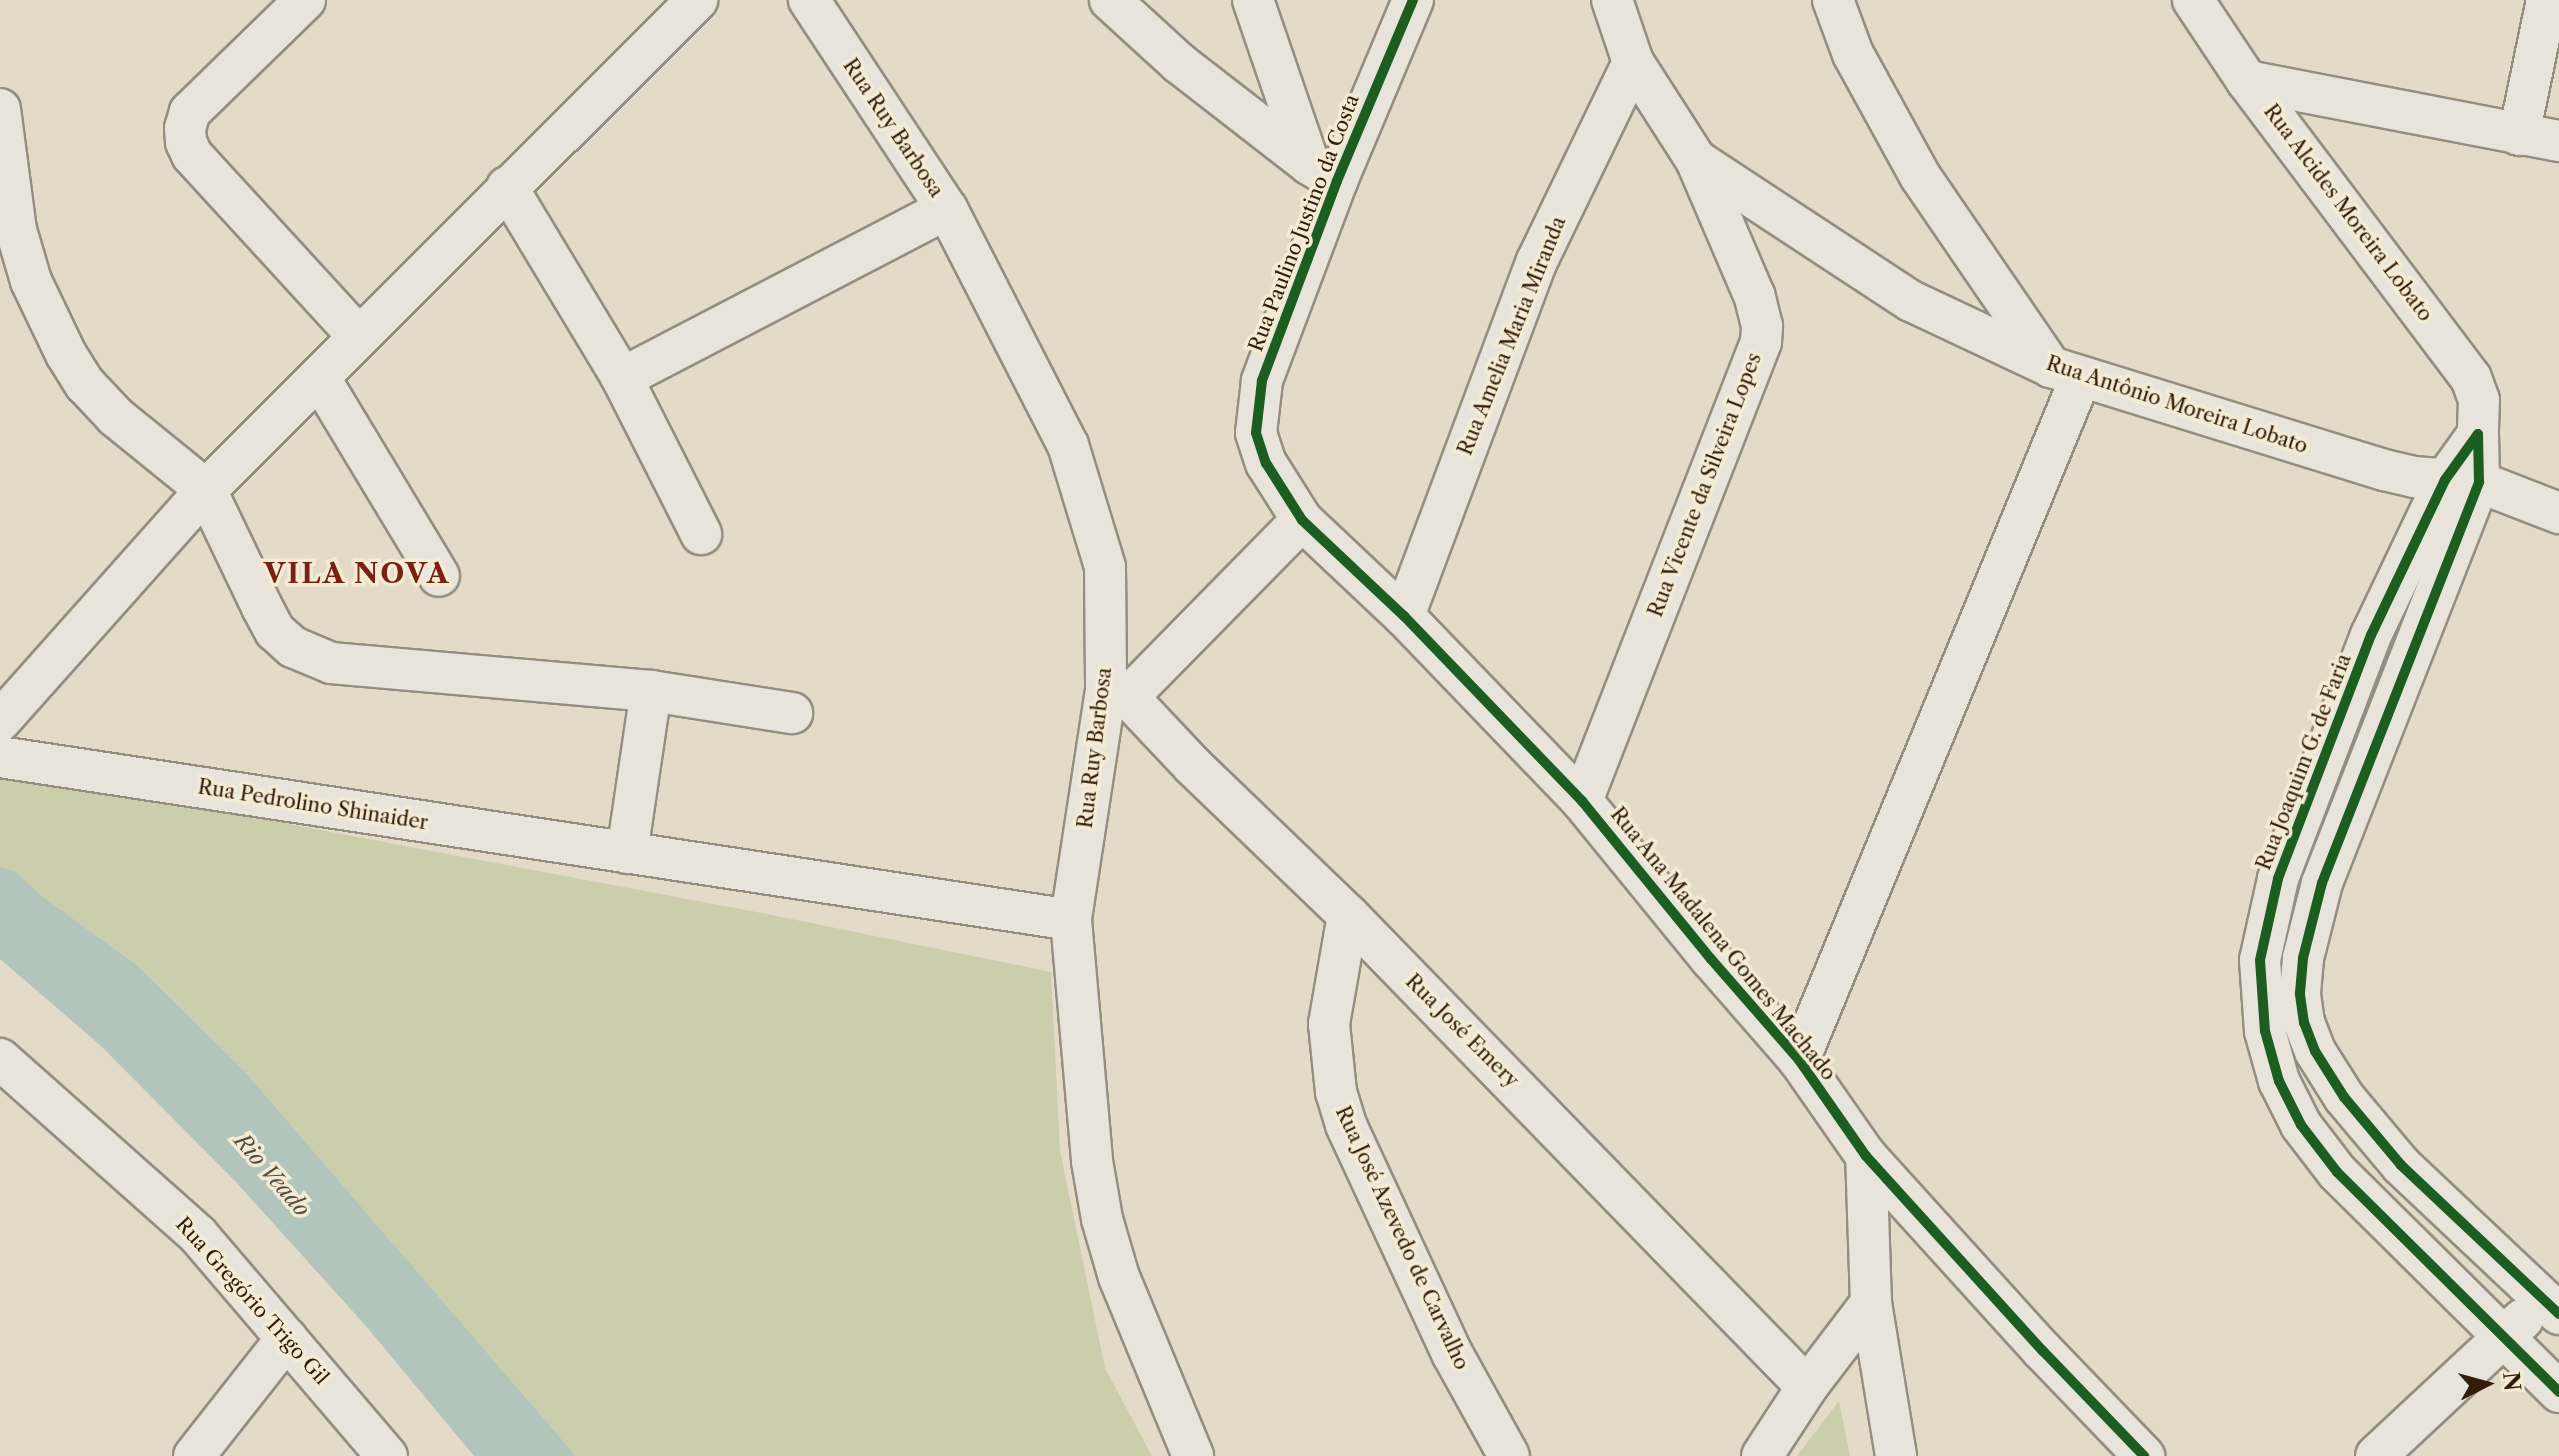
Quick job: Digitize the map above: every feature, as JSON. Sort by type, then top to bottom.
[{"type":"street","points":[[305,0],[190,112],[185,128],[186,142],[192,155],[359,337]]},
{"type":"street","points":[[0,721],[206,490],[697,0]]},
{"type":"street","name":"Rua Ruy Barbosa","points":[[809,0],[947,209],[1068,445],[1105,567],[1117,693],[1071,920],[1092,1161],[1102,1219],[1119,1277],[1193,1456]]},
{"type":"street","points":[[1110,0],[1179,63],[1323,173]]},
{"type":"street","points":[[1253,0],[1323,173]]},
{"type":"street","name":"Rua Paulino Justino da Costa","points":[[1266,463],[1256,433],[1262,381],[1323,173],[1413,0]]},
{"type":"street","name":"Rua Vicente da Silveira Lopes","points":[[1582,801],[1761,342],[1760,311],[1696,160],[1633,62],[1612,0]]},
{"type":"street","points":[[1833,0],[1853,54],[1920,176],[2066,372]]},
{"type":"street","name":"Rua Alcides Moreira Lobato","points":[[2193,0],[2247,81],[2471,378],[2479,400],[2478,434],[2462,481]]},
{"type":"street","points":[[2519,135],[2547,0]]},
{"type":"street","name":"Rua Amelia Maria Miranda","points":[[1404,616],[1537,261],[1633,62]]},
{"type":"street","points":[[2247,81],[2559,141]]},
{"type":"street","points":[[0,109],[16,230],[31,281],[66,354],[85,384],[116,417],[206,490],[275,631],[310,657],[381,669],[651,691],[792,713]]},
{"type":"street","name":"Rua Antônio Moreira Lobato","points":[[1696,160],[1911,301],[2066,372],[2384,470],[2462,481],[2559,513]]},
{"type":"street","points":[[507,187],[622,378],[701,534]]},
{"type":"street","points":[[622,378],[947,209]]},
{"type":"street","name":"Rua Ana Madalena Gomes Machado","points":[[1799,1060],[2066,372]]},
{"type":"street","points":[[319,377],[439,576]]},
{"type":"street","name":"Rua Ana Madalena Gomes Machado","points":[[1266,463],[1302,520],[1404,616],[1582,801],[1711,959],[1799,1060],[1866,1156],[2043,1351],[2144,1456]]},
{"type":"street","points":[[2376,1456],[2503,1338],[2551,1307],[2401,1165],[2344,1097],[2315,1051],[2304,1023],[2300,993],[2303,958],[2322,883],[2462,481]]},
{"type":"street","name":"Rua Joaquim G. de Faria","points":[[2462,481],[2371,635],[2278,879],[2260,960],[2265,1031],[2279,1081],[2310,1137],[2388,1226],[2559,1392]]},
{"type":"street","points":[[1117,693],[1302,520]]},
{"type":"street","points":[[627,853],[651,691]]},
{"type":"street","name":"Rua José Emery","points":[[1117,693],[1348,915],[1807,1387]]},
{"type":"street","name":"Rua Pedrolino Shinaider","points":[[0,757],[1071,920]]},
{"type":"street","name":"Rua José Azevedo de Carvalho","points":[[1348,915],[1329,1024],[1336,1092],[1346,1125],[1453,1355],[1509,1456]]},
{"type":"street","name":"Rua Gregório Trigo Gil","points":[[8,1081],[198,1235],[387,1456]]},
{"type":"street","points":[[1866,1156],[1871,1303],[1896,1456]]},
{"type":"street","points":[[1762,1456],[1807,1387],[1871,1303]]},
{"type":"street","points":[[194,1456],[287,1338]]},
{"type":"green space","points":[[0,776],[198,807],[767,914],[1051,972],[1060,1151],[1105,1368],[1152,1456],[576,1456],[246,1073],[138,966],[43,897],[15,871],[0,867]]},
{"type":"green space","points":[[1839,1401],[1850,1456],[1797,1456]]},
{"type":"water","name":"Rio Veado","points":[[0,867],[15,871],[43,897],[138,966],[246,1073],[576,1456],[474,1456],[366,1326],[235,1181],[100,1045],[0,959]]},
{"type":"cycle path","points":[[1413,0],[1337,181],[1262,381],[1256,433],[1266,463],[1302,520],[1404,616],[1582,801],[1711,959],[1799,1060],[1866,1156],[2043,1351],[2144,1456]]},
{"type":"cycle path","points":[[2559,1314],[2401,1165],[2344,1097],[2315,1051],[2304,1023],[2300,993],[2303,958],[2322,883],[2479,482],[2478,434],[2445,480],[2371,635],[2278,879],[2260,960],[2265,1031],[2279,1081],[2301,1125],[2337,1172],[2559,1392]]},
{"type":"district","name":"VILA NOVA","points":[[357,573]]}]
